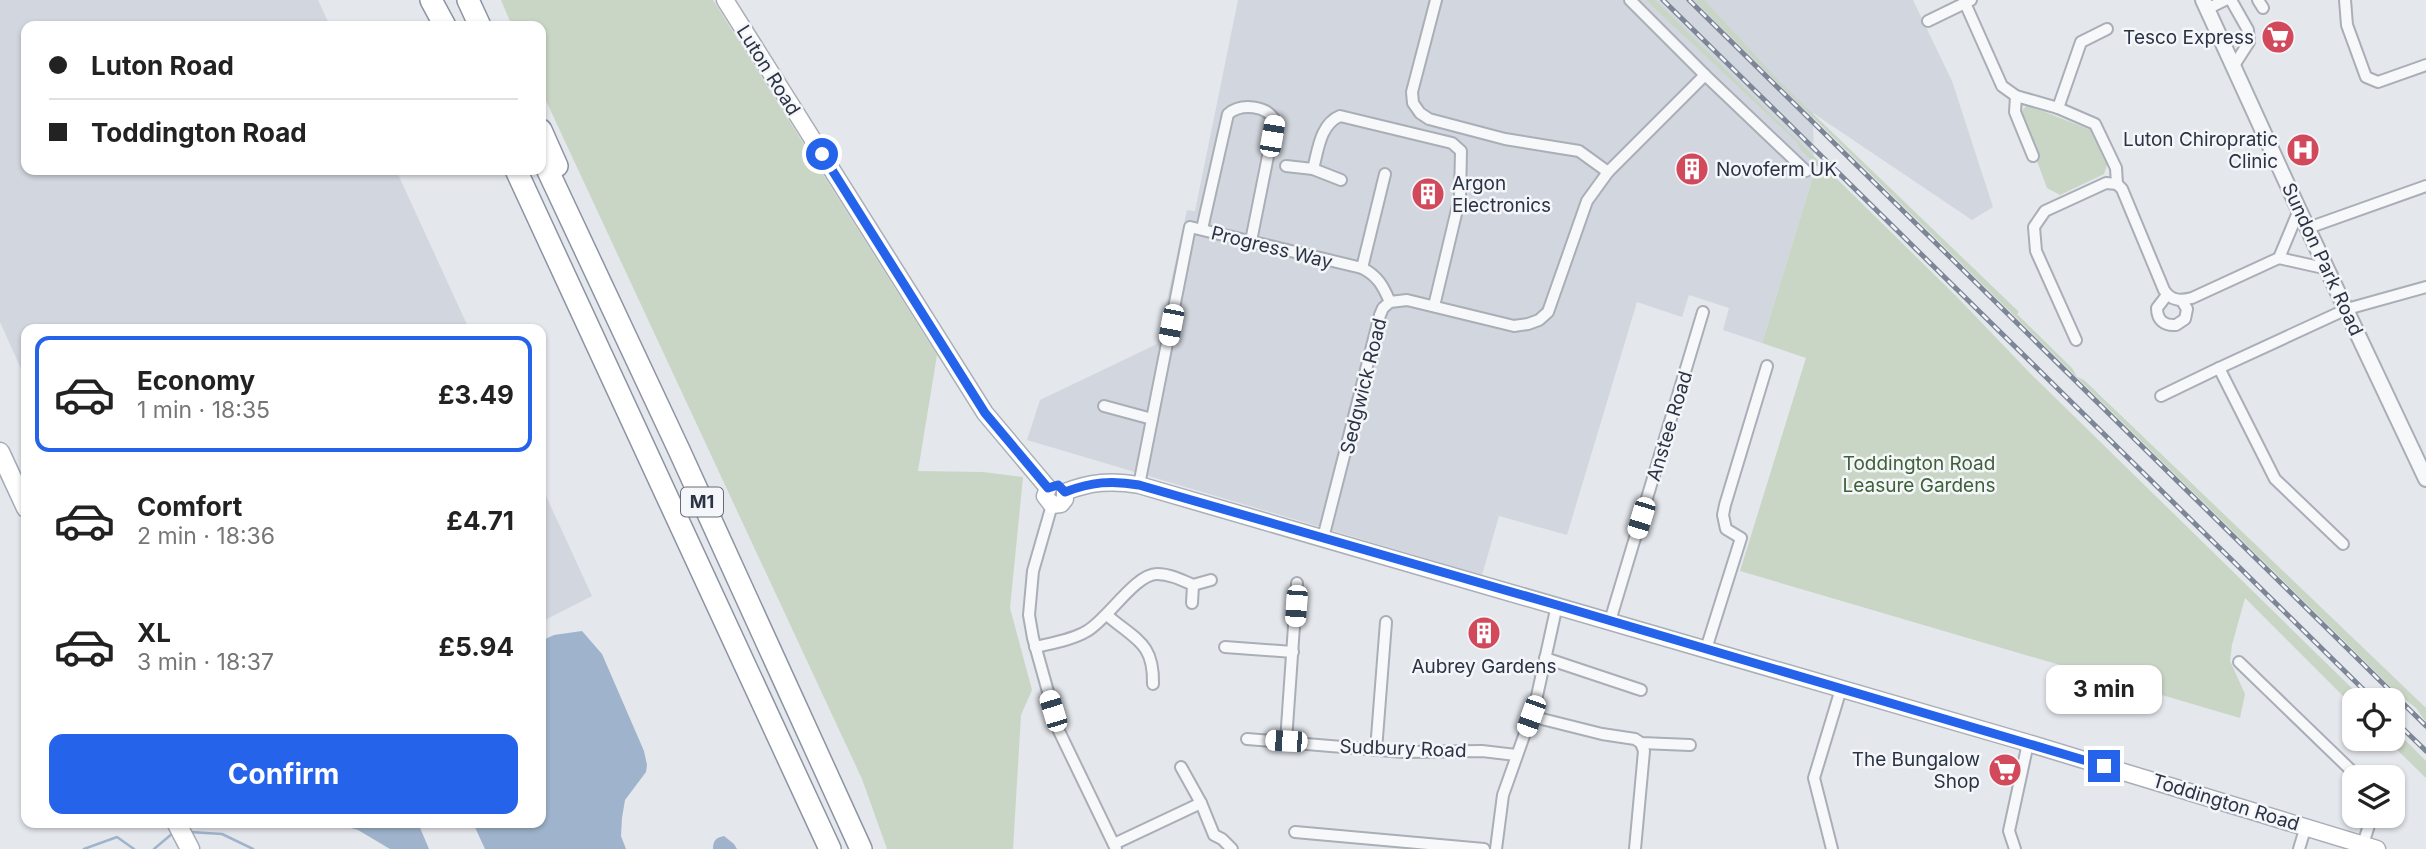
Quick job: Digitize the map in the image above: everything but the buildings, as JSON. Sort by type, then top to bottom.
[{"type":"highway","points":[[430,0],[444,21]]},
{"type":"highway","points":[[437,0],[445,21]]},
{"type":"highway","points":[[468,0],[478,21]]},
{"type":"highway","points":[[482,0],[492,21]]},
{"type":"highway","points":[[546,141],[632,331],[679,450]]},
{"type":"highway","name":"M1","points":[[546,167],[861,849]]},
{"type":"highway","name":"M1","points":[[518,175],[830,849]]},
{"type":"main road","name":"Luton Road","points":[[724,0],[985,413],[1048,488]]},
{"type":"main road","points":[[0,452],[21,497]]},
{"type":"main road","name":"Toddington Road","points":[[1065,492],[1082,485],[1102,482],[1119,481],[1139,485],[2028,743],[2370,847]]},
{"type":"main road","points":[[1058,485],[1065,492],[1064,502],[1052,505],[1046,499],[1048,488],[1058,485]]},
{"type":"main road","points":[[179,828],[190,849]]},
{"type":"street","points":[[1436,0],[1412,92],[1413,103],[1420,113],[1443,124],[1505,139],[1579,150],[1608,172]]},
{"type":"street","points":[[1630,0],[1806,172]]},
{"type":"street","points":[[2205,5],[2225,0]]},
{"type":"street","points":[[2231,0],[2248,30],[2249,42],[2233,66]]},
{"type":"street","points":[[2345,0],[2347,25],[2367,77],[2378,82],[2426,65]]},
{"type":"street","points":[[1928,21],[1968,1],[2002,86],[2016,96],[2058,108],[2095,124],[2116,168],[2117,184]]},
{"type":"street","name":"Sundon Park Road","points":[[2205,5],[2426,479]]},
{"type":"street","points":[[2058,108],[2081,42],[2107,29]]},
{"type":"street","name":"Sedgwick Road","points":[[1323,538],[1383,308],[1398,299],[1514,326],[1539,320],[1548,312],[1559,285],[1587,201],[1608,172],[1705,75]]},
{"type":"street","points":[[2016,96],[2015,112],[2033,156]]},
{"type":"street","points":[[1202,229],[1228,114],[1238,107],[1254,108],[1269,113],[1275,121],[1251,242]]},
{"type":"street","points":[[1313,169],[1323,133],[1331,120],[1340,117],[1457,146],[1462,159],[1460,197],[1434,306]]},
{"type":"street","points":[[1286,166],[1313,169],[1341,180]]},
{"type":"street","points":[[1385,174],[1362,268],[1374,274],[1381,282],[1390,302]]},
{"type":"street","points":[[2076,340],[2036,251],[2034,227],[2045,211],[2065,201],[2106,183],[2117,184],[2122,189],[2167,295],[2182,301],[2187,309],[2185,319],[2176,326],[2165,324],[2159,318],[2157,308],[2167,295]]},
{"type":"street","points":[[2308,228],[2426,186]]},
{"type":"street","points":[[2278,258],[2299,210]]},
{"type":"street","name":"Progress Way","points":[[1139,485],[1190,227],[1362,268]]},
{"type":"street","points":[[2182,301],[2278,258],[2328,269]]},
{"type":"street","points":[[2161,396],[2347,309],[2426,287]]},
{"type":"street","name":"Anstee Road","points":[[1610,621],[1703,313]]},
{"type":"street","points":[[1706,649],[1741,538],[1727,528],[1723,515],[1767,366]]},
{"type":"street","points":[[2219,368],[2275,479],[2343,544]]},
{"type":"street","points":[[1104,406],[1152,419]]},
{"type":"street","points":[[1052,505],[1033,571],[1029,615],[1035,647],[1059,732],[1115,847],[1201,803]]},
{"type":"street","points":[[1035,647],[1086,632],[1108,616],[1130,590],[1151,575],[1166,575],[1194,585],[1211,580]]},
{"type":"street","points":[[1286,741],[1297,583]]},
{"type":"street","points":[[1192,603],[1194,585]]},
{"type":"street","points":[[1496,849],[1503,794],[1531,716],[1557,605]]},
{"type":"street","points":[[1108,616],[1149,651],[1153,664],[1153,684]]},
{"type":"street","points":[[1376,750],[1386,622]]},
{"type":"street","points":[[1225,647],[1293,652]]},
{"type":"street","points":[[1545,658],[1641,690]]},
{"type":"street","points":[[2239,662],[2346,765]]},
{"type":"street","points":[[1832,849],[1814,778],[1841,689]]},
{"type":"street","points":[[1531,716],[1602,734],[1635,739],[1641,743],[1690,745]]},
{"type":"street","name":"Sudbury Road","points":[[1247,739],[1376,750],[1482,751],[1516,755]]},
{"type":"street","points":[[1635,849],[1644,751],[1641,743]]},
{"type":"street","points":[[2015,849],[2009,831],[2028,743]]},
{"type":"street","points":[[1181,766],[1214,835],[1232,849]]},
{"type":"street","points":[[2299,849],[2306,826]]},
{"type":"street","points":[[2370,847],[2371,828]]},
{"type":"street","points":[[1295,832],[1484,849]]},
{"type":"shaded area","points":[[0,0],[318,0],[328,21],[21,21],[21,175],[398,175],[467,324],[21,324],[21,369],[0,322]]},
{"type":"shaded area","points":[[1238,0],[1913,0],[1952,81],[1993,207],[1972,220],[1813,113],[1814,173],[1762,343],[1723,330],[1729,308],[1689,295],[1682,317],[1637,302],[1567,535],[1499,516],[1482,575],[1027,440],[1040,400],[1157,344],[1187,210],[1195,211]]},
{"type":"shaded area","points":[[546,496],[592,596],[546,619]]},
{"type":"green space","points":[[501,0],[713,0],[937,355],[918,471],[983,472],[1023,477],[1010,608],[1032,690],[1021,715],[1013,849],[887,849],[862,779],[546,101],[546,21],[510,21]]},
{"type":"green space","name":"Toddington Road Leasure Gardens","points":[[1646,0],[1655,0],[2352,688],[2342,688],[2342,695],[2245,598],[2230,661],[2245,694],[2240,718],[1740,571],[1806,358],[1762,343],[1814,173],[1825,174],[1801,150],[1797,142]]},
{"type":"green space","points":[[1694,0],[1704,0],[1781,83],[2019,312],[2017,314],[2072,368],[2077,377],[2084,380],[2426,708],[2426,722],[2416,708],[2405,700],[2405,688],[2392,688]]},
{"type":"green space","points":[[2027,105],[2091,130],[2107,165],[2104,174],[2060,195],[2047,188],[2037,161],[2040,158],[2020,113]]},
{"type":"green space","points":[[2405,740],[2426,761],[2426,778],[2398,751],[2405,751]]},
{"type":"water","points":[[582,631],[602,654],[644,751],[646,772],[625,800],[621,836],[626,849],[485,849],[475,828],[546,828],[546,639]]},
{"type":"water","points":[[351,828],[420,828],[429,849],[390,849]]},
{"type":"water","points":[[724,836],[737,849],[713,849],[716,840]]},
{"type":"waterway","points":[[190,832],[222,834],[253,849]]},
{"type":"waterway","points":[[154,849],[173,833]]},
{"type":"waterway","points":[[84,849],[117,837],[134,849]]},
{"type":"railway","points":[[1663,0],[2362,688]]},
{"type":"railway","points":[[1689,0],[2426,726]]},
{"type":"railway","points":[[2405,731],[2426,751]]},
{"type":"place","name":"Tesco Express","points":[[2278,37]]},
{"type":"place","name":"Luton Chiropratic Clinic","points":[[2303,150]]},
{"type":"place","name":"Novoferm UK","points":[[1692,169]]},
{"type":"place","name":"Argon Electronics","points":[[1428,194]]},
{"type":"place","name":"Aubrey Gardens","points":[[1484,633]]},
{"type":"place","name":"The Bungalow Shop","points":[[2005,770]]},
{"type":"route","points":[[822,154],[985,413],[1048,488],[1058,485],[1065,492],[1082,485],[1119,481],[1139,485],[2104,766]]}]
